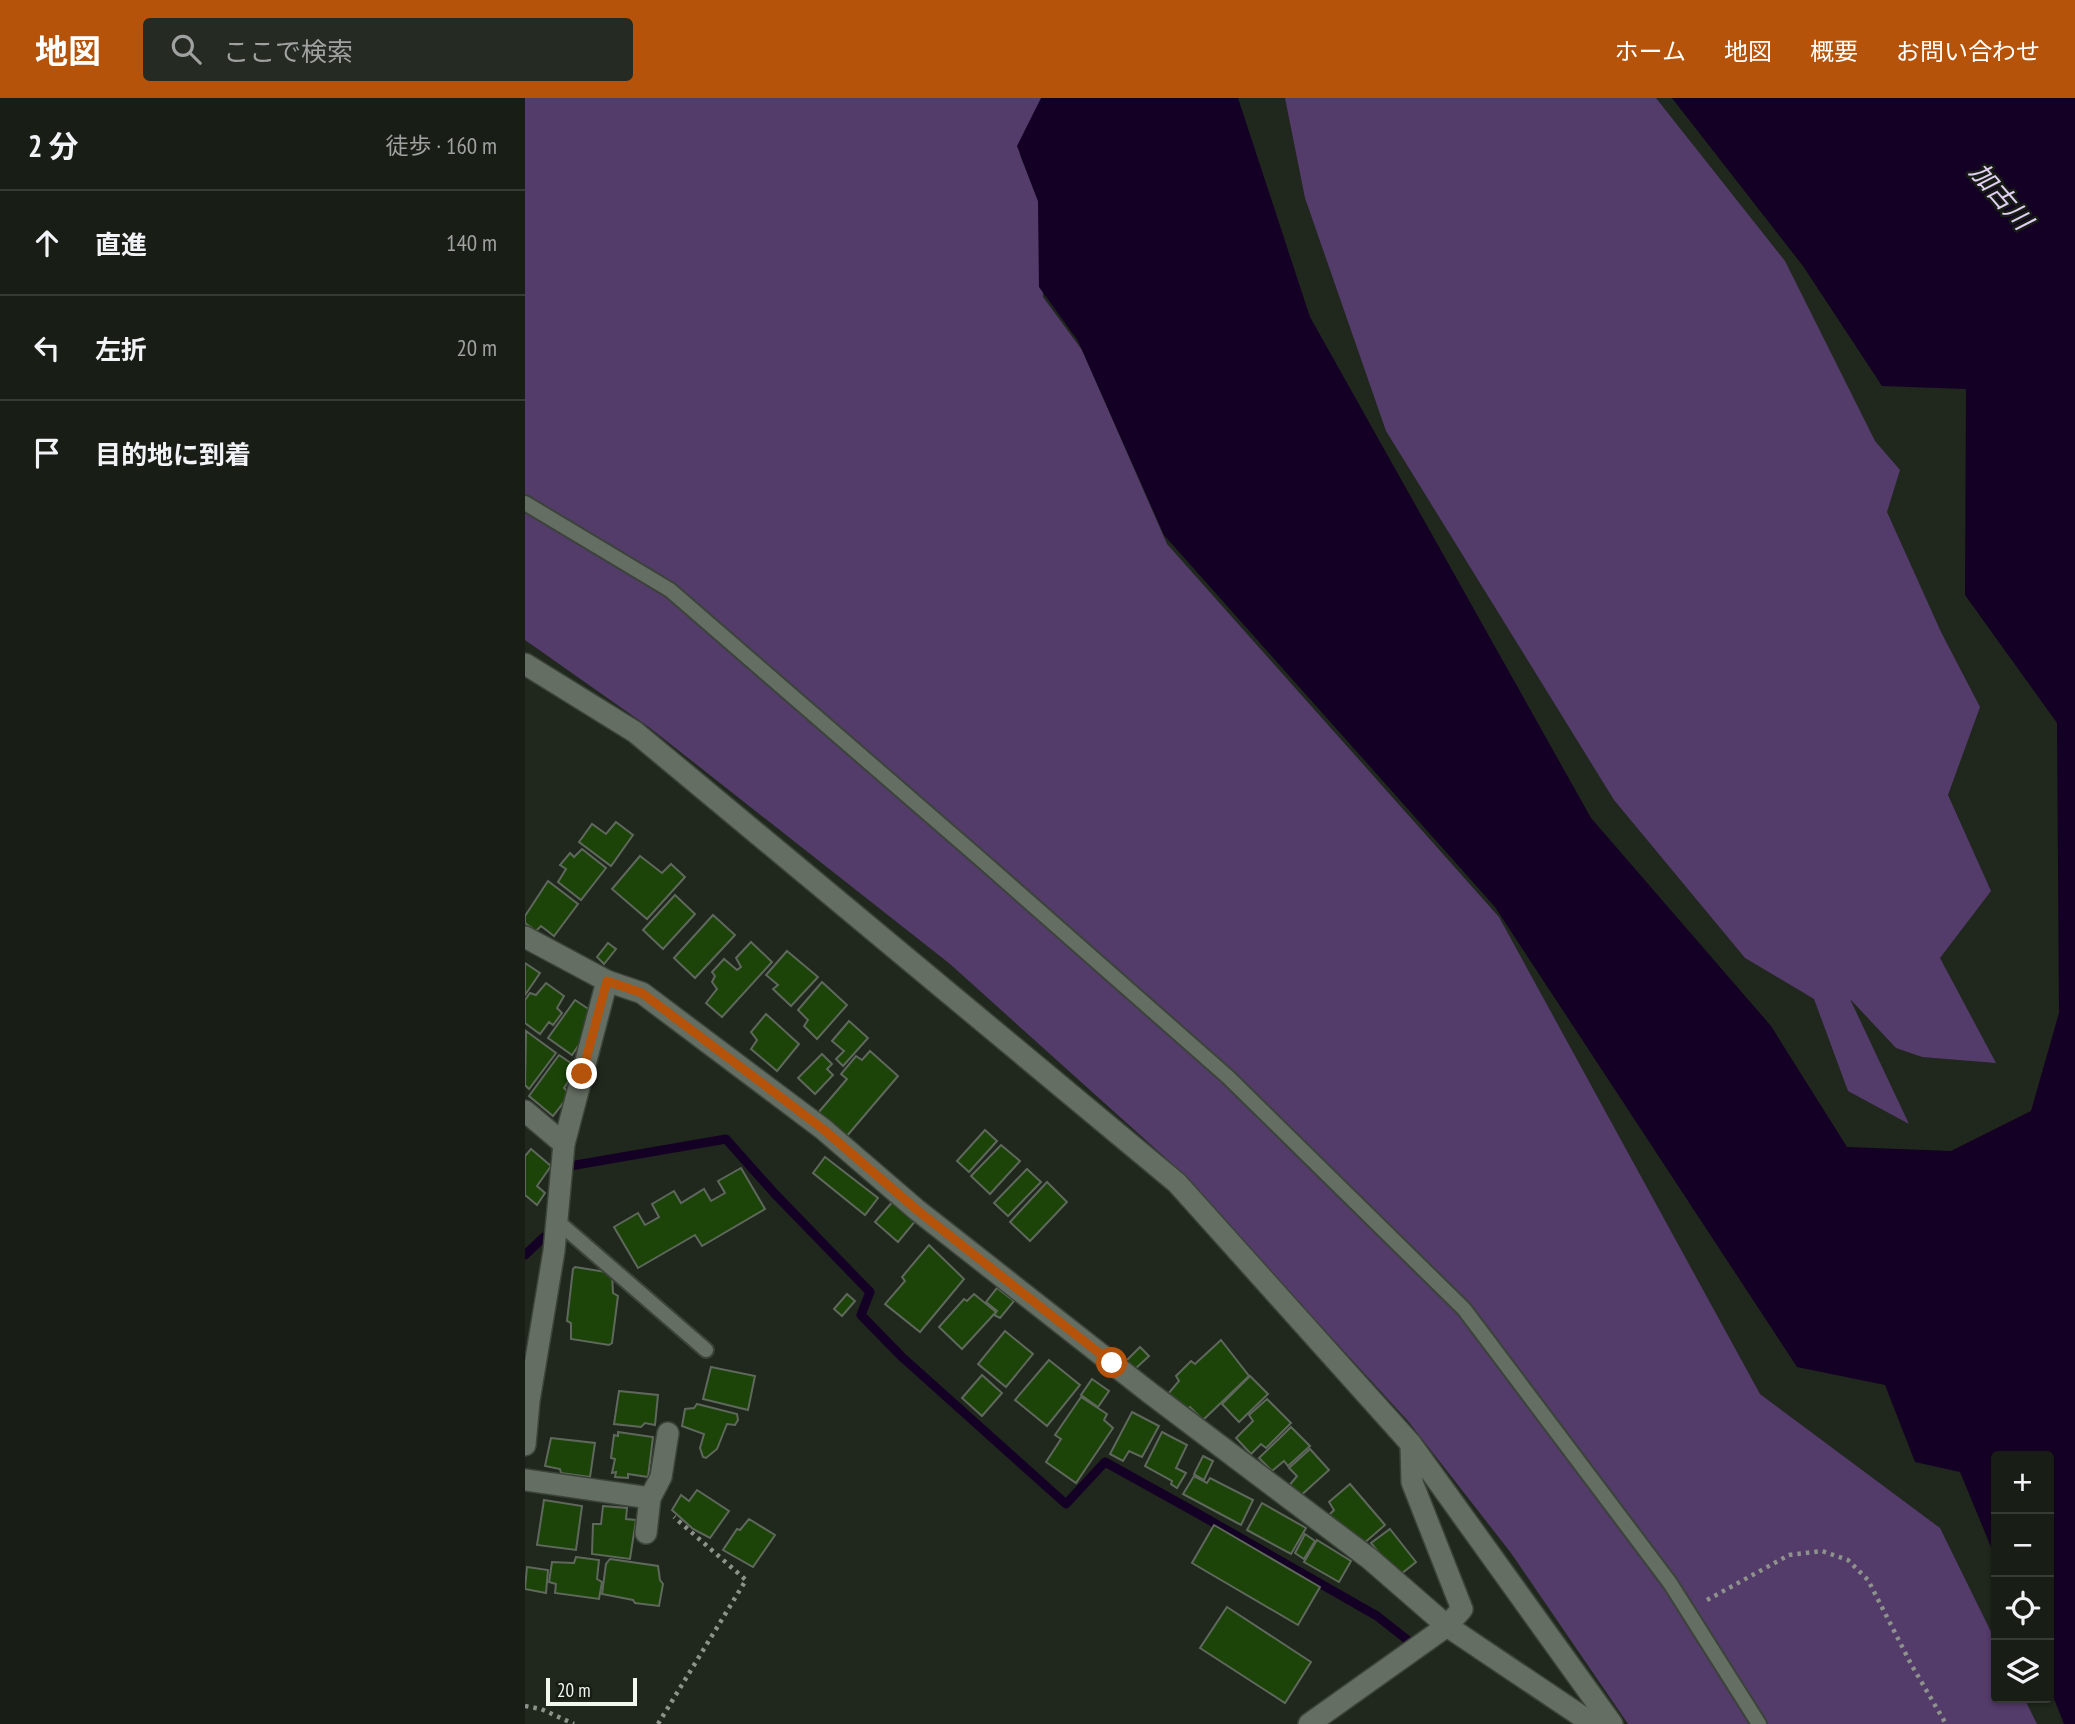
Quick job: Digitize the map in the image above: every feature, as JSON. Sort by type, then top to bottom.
[{"type":"street","points":[[525,664],[635,732],[1177,1183],[1411,1444],[1612,1724]]},
{"type":"street","points":[[525,937],[607,981],[642,993],[823,1129],[950,1236],[1161,1401],[1370,1559],[1447,1626],[1593,1724]]},
{"type":"street","points":[[525,1445],[527,1400],[557,1221],[564,1144],[607,981]]},
{"type":"street","points":[[525,1111],[564,1144]]},
{"type":"street","points":[[646,1533],[650,1498],[661,1477],[667,1433]]},
{"type":"street","points":[[1310,1724],[1447,1626],[1462,1609],[1412,1482],[1411,1444]]},
{"type":"street","points":[[525,1480],[650,1498]]},
{"type":"lane","points":[[525,503],[670,590],[1228,1077],[1464,1309],[1670,1583],[1759,1724]]},
{"type":"lane","points":[[557,1221],[706,1350]]},
{"type":"path","points":[[650,1498],[746,1580],[658,1724]]},
{"type":"path","points":[[1688,1611],[1789,1555],[1822,1551],[1848,1560],[1868,1580],[1946,1724]]},
{"type":"path","points":[[525,1706],[541,1709],[574,1724]]},
{"type":"shaded area","points":[[525,98],[1049,98],[1020,155],[1042,211],[1043,297],[1082,350],[1167,544],[1499,917],[1760,1394],[1940,1528],[1991,1632],[1991,1703],[2026,1703],[2037,1724],[1628,1724],[1511,1553],[1408,1421],[1170,1162],[950,964],[650,728],[525,640]]},
{"type":"shaded area","points":[[1285,98],[1656,98],[1785,261],[1875,441],[1900,470],[1887,512],[1941,632],[1980,707],[1948,795],[1991,891],[1940,958],[1996,1063],[1922,1057],[1896,1048],[1850,999],[1909,1124],[1848,1091],[1814,999],[1745,958],[1614,800],[1386,431],[1305,198]]},
{"type":"water","name":"加古川","points":[[1041,98],[1238,98],[1310,317],[1591,818],[1771,1026],[1847,1147],[1951,1151],[2031,1111],[2059,1013],[2057,723],[1965,595],[1966,389],[1882,386],[1803,266],[1672,98],[2075,98],[2075,1724],[2064,1724],[2054,1699],[2054,1451],[1991,1451],[1991,1547],[1960,1472],[1915,1462],[1885,1385],[1797,1367],[1495,907],[1164,535],[1078,341],[1039,287],[1038,201],[1017,146]]},
{"type":"building","points":[[616,822],[633,835],[611,866],[579,842],[592,824],[606,834]]},
{"type":"building","points":[[582,849],[606,868],[581,900],[558,882],[566,869],[560,865],[570,853],[574,857]]},
{"type":"building","points":[[640,856],[662,873],[671,864],[685,877],[647,919],[612,889]]},
{"type":"building","points":[[548,881],[578,904],[554,936],[541,926],[536,931],[525,923],[525,916]]},
{"type":"building","points":[[675,895],[695,914],[663,949],[643,930]]},
{"type":"building","points":[[713,915],[735,935],[695,978],[674,958]]},
{"type":"building","points":[[751,942],[772,962],[722,1017],[706,1003],[717,989],[712,982],[715,976],[712,972],[724,959],[737,970],[741,967],[736,958]]},
{"type":"building","points":[[608,943],[616,949],[604,964],[597,957]]},
{"type":"building","points":[[787,951],[818,977],[791,1006],[773,989],[778,985],[766,975]]},
{"type":"building","points":[[525,963],[540,973],[525,995]]},
{"type":"building","points":[[822,982],[847,1005],[817,1039],[804,1026],[808,1020],[798,1010]]},
{"type":"building","points":[[546,983],[564,996],[557,1008],[562,1013],[553,1025],[549,1022],[540,1034],[525,1023],[525,1000],[530,993],[536,995]]},
{"type":"building","points":[[575,1000],[590,1010],[586,1017],[590,1020],[587,1033],[572,1055],[548,1038]]},
{"type":"building","points":[[766,1014],[799,1044],[777,1071],[751,1049],[757,1040],[751,1032]]},
{"type":"building","points":[[849,1021],[868,1038],[843,1066],[836,1059],[844,1051],[832,1041]]},
{"type":"building","points":[[526,1031],[556,1053],[529,1089],[525,1085]]},
{"type":"building","points":[[870,1051],[898,1076],[846,1137],[818,1113],[847,1079],[841,1074],[856,1056],[862,1060]]},
{"type":"building","points":[[822,1054],[832,1064],[827,1069],[833,1075],[815,1094],[798,1078]]},
{"type":"building","points":[[559,1055],[578,1068],[564,1088],[570,1094],[553,1116],[529,1096]]},
{"type":"building","points":[[985,1130],[997,1141],[969,1172],[957,1161]]},
{"type":"building","points":[[1001,1145],[1020,1161],[990,1194],[971,1176]]},
{"type":"building","points":[[531,1149],[551,1166],[537,1186],[545,1193],[537,1205],[525,1195],[525,1156]]},
{"type":"building","points":[[825,1157],[878,1198],[865,1215],[813,1173]]},
{"type":"building","points":[[741,1168],[765,1209],[702,1246],[695,1235],[638,1268],[614,1227],[638,1213],[645,1225],[659,1217],[652,1204],[674,1191],[681,1203],[704,1189],[711,1201],[725,1193],[718,1181]]},
{"type":"building","points":[[1027,1169],[1041,1182],[1008,1216],[994,1203]]},
{"type":"building","points":[[1047,1182],[1067,1202],[1030,1241],[1010,1222]]},
{"type":"building","points":[[894,1200],[917,1219],[898,1242],[875,1222]]},
{"type":"building","points":[[929,1245],[964,1279],[920,1332],[885,1304],[905,1281],[902,1277]]},
{"type":"building","points":[[575,1267],[612,1273],[613,1293],[618,1296],[612,1343],[609,1345],[571,1339],[571,1323],[567,1321]]},
{"type":"building","points":[[997,1288],[1014,1301],[1000,1318],[994,1315],[997,1311],[986,1302]]},
{"type":"building","points":[[847,1294],[855,1301],[842,1316],[834,1309]]},
{"type":"building","points":[[974,1294],[996,1312],[962,1349],[939,1327],[964,1299],[967,1301]]},
{"type":"building","points":[[1005,1331],[1033,1354],[1006,1387],[978,1364]]},
{"type":"building","points":[[1221,1340],[1249,1376],[1203,1420],[1190,1407],[1184,1411],[1168,1394],[1179,1381],[1176,1376],[1191,1361],[1195,1364]]},
{"type":"building","points":[[1140,1347],[1149,1356],[1133,1371],[1124,1363]]},
{"type":"building","points":[[1049,1360],[1080,1385],[1047,1426],[1015,1400]]},
{"type":"building","points":[[711,1367],[755,1376],[748,1410],[703,1399]]},
{"type":"building","points":[[982,1375],[1002,1393],[982,1416],[962,1398]]},
{"type":"building","points":[[1250,1376],[1268,1394],[1239,1422],[1222,1404]]},
{"type":"building","points":[[1092,1379],[1109,1391],[1098,1407],[1081,1395]]},
{"type":"building","points":[[619,1391],[658,1395],[655,1425],[645,1423],[641,1427],[614,1424]]},
{"type":"building","points":[[1081,1397],[1107,1414],[1104,1420],[1113,1428],[1076,1483],[1046,1462],[1061,1439],[1055,1435]]},
{"type":"building","points":[[1267,1399],[1291,1423],[1266,1448],[1261,1444],[1251,1454],[1236,1438],[1253,1421],[1249,1415]]},
{"type":"building","points":[[697,1404],[737,1414],[738,1420],[735,1425],[727,1424],[717,1449],[706,1458],[700,1448],[704,1434],[682,1426],[685,1409],[694,1408]]},
{"type":"building","points":[[1132,1412],[1159,1426],[1142,1457],[1129,1451],[1123,1461],[1110,1454]]},
{"type":"building","points":[[1291,1427],[1310,1446],[1288,1466],[1284,1461],[1272,1471],[1259,1458]]},
{"type":"building","points":[[618,1432],[653,1437],[648,1477],[628,1474],[628,1478],[615,1477],[616,1472],[612,1473],[615,1459],[611,1458],[614,1435],[618,1436]]},
{"type":"building","points":[[1162,1432],[1187,1445],[1176,1468],[1186,1473],[1177,1488],[1171,1484],[1172,1481],[1145,1466]]},
{"type":"building","points":[[551,1438],[595,1443],[590,1477],[561,1473],[560,1469],[545,1466]]},
{"type":"building","points":[[1310,1449],[1329,1470],[1298,1498],[1288,1487],[1297,1476],[1289,1468]]},
{"type":"building","points":[[1203,1456],[1213,1461],[1204,1480],[1194,1474]]},
{"type":"building","points":[[1194,1476],[1207,1483],[1210,1478],[1253,1500],[1241,1525],[1183,1494]]},
{"type":"building","points":[[1350,1484],[1385,1525],[1362,1545],[1328,1516],[1334,1510],[1329,1502]]},
{"type":"building","points":[[697,1490],[729,1511],[710,1538],[693,1529],[672,1510],[681,1495],[689,1501]]},
{"type":"building","points":[[544,1500],[582,1506],[576,1550],[537,1545]]},
{"type":"building","points":[[1262,1503],[1306,1528],[1291,1554],[1247,1530]]},
{"type":"building","points":[[603,1506],[627,1508],[626,1519],[636,1520],[630,1559],[592,1554],[593,1524],[601,1524]]},
{"type":"building","points":[[749,1519],[775,1535],[753,1567],[723,1550],[737,1529],[740,1530]]},
{"type":"building","points":[[1214,1525],[1320,1587],[1298,1625],[1192,1563]]},
{"type":"building","points":[[1390,1529],[1416,1562],[1401,1574],[1392,1569],[1371,1543]]},
{"type":"building","points":[[1305,1534],[1315,1541],[1304,1559],[1295,1553]]},
{"type":"building","points":[[1317,1540],[1351,1561],[1339,1582],[1304,1562]]},
{"type":"building","points":[[576,1557],[599,1560],[597,1579],[602,1582],[599,1599],[555,1593],[556,1584],[549,1582],[552,1562],[574,1563]]},
{"type":"building","points":[[610,1559],[658,1566],[663,1584],[659,1606],[602,1594],[606,1564]]},
{"type":"building","points":[[527,1567],[548,1570],[546,1593],[525,1589]]},
{"type":"building","points":[[1227,1607],[1311,1662],[1285,1703],[1200,1648]]},
{"type":"waterway","points":[[570,1166],[726,1139],[870,1292],[861,1315],[902,1357],[1066,1504],[1105,1462],[1377,1616],[1410,1642]]},
{"type":"waterway","points":[[525,1255],[544,1237]]},
{"type":"route","points":[[582,1074],[607,981],[642,993],[823,1129],[917,1210],[1112,1363]]}]
